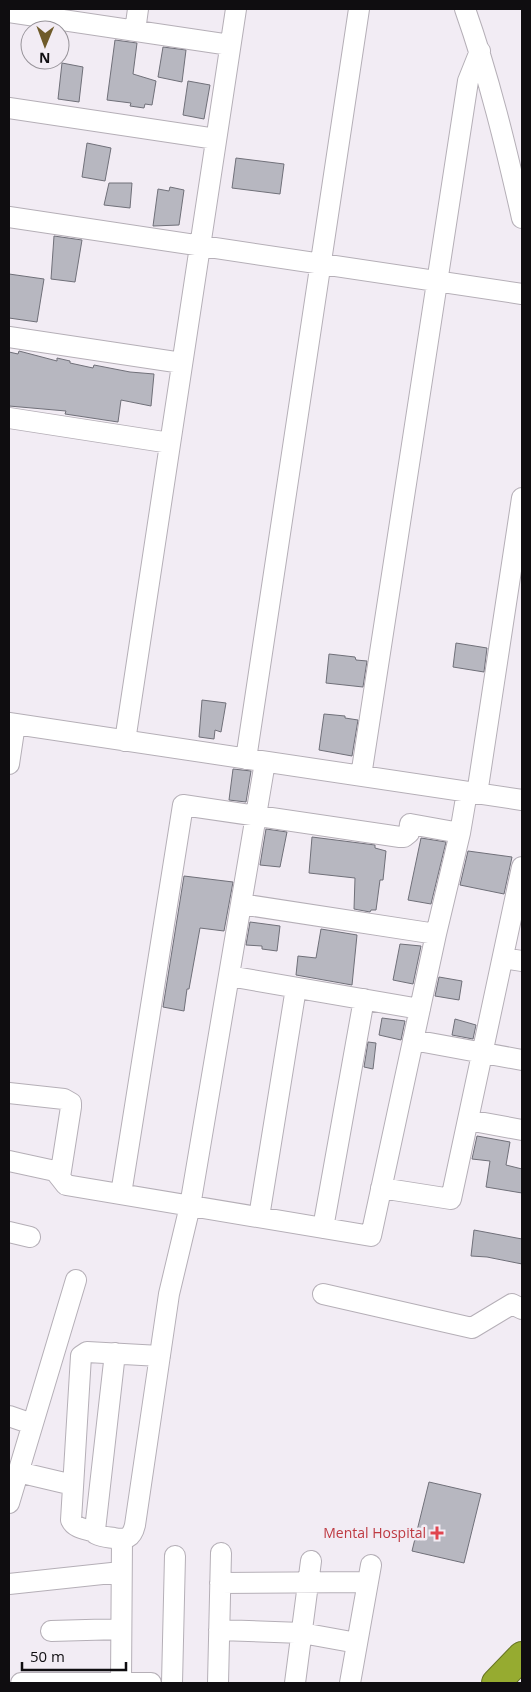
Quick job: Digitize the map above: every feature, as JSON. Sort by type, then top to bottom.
[{"type":"highway","points":[[496,1683],[522,1656]]},
{"type":"street","points":[[135,31],[138,9]]},
{"type":"street","points":[[224,9],[225,44]]},
{"type":"street","points":[[120,740],[225,44],[236,9]]},
{"type":"street","points":[[160,1356],[87,1352],[81,1356],[73,1485],[73,1525],[95,1532],[101,1536],[126,1539],[131,1536],[135,1524],[160,1356],[169,1294],[190,1206],[256,815],[255,760],[320,264],[359,9]]},
{"type":"street","points":[[465,9],[480,51],[496,106],[522,218]]},
{"type":"street","points":[[9,12],[225,44]]},
{"type":"street","points":[[362,776],[468,82],[480,51]]},
{"type":"street","points":[[9,108],[210,144]]},
{"type":"street","points":[[9,119],[210,144]]},
{"type":"street","points":[[9,217],[522,294]]},
{"type":"street","points":[[9,337],[177,362]]},
{"type":"street","points":[[9,418],[165,442]]},
{"type":"street","points":[[9,1162],[55,1171],[66,1185],[371,1236],[436,934],[460,833],[472,793],[516,583],[522,498]]},
{"type":"street","points":[[9,764],[12,724],[522,800]]},
{"type":"street","points":[[121,1194],[183,805],[400,837],[404,837],[409,833],[410,824],[460,833]]},
{"type":"street","points":[[381,1188],[451,1199],[483,1052],[513,959],[522,868]]},
{"type":"street","points":[[241,904],[436,934]]},
{"type":"street","points":[[229,976],[420,1009]]},
{"type":"street","points":[[259,1217],[296,988]]},
{"type":"street","points":[[323,1228],[364,999]]},
{"type":"street","points":[[413,1040],[522,1060]]},
{"type":"street","points":[[9,1093],[64,1100],[71,1103],[60,1177]]},
{"type":"street","points":[[468,1120],[522,1130]]},
{"type":"street","points":[[9,1232],[30,1237]]},
{"type":"street","points":[[9,1503],[76,1280]]},
{"type":"street","points":[[324,1294],[472,1328],[512,1304],[522,1309]]},
{"type":"street","points":[[95,1532],[94,1525],[116,1353]]},
{"type":"street","points":[[9,1416],[32,1424]]},
{"type":"street","points":[[18,1472],[73,1485]]},
{"type":"street","points":[[121,1683],[122,1539]]},
{"type":"street","points":[[218,1683],[221,1553]]},
{"type":"street","points":[[172,1683],[174,1556]]},
{"type":"street","points":[[295,1683],[311,1561]]},
{"type":"street","points":[[9,1584],[121,1572]]},
{"type":"street","points":[[220,1583],[309,1582],[369,1574],[350,1683]]},
{"type":"street","points":[[51,1631],[121,1629]]},
{"type":"street","points":[[219,1630],[302,1633],[357,1642]]},
{"type":"street","points":[[21,1683],[151,1683]]},
{"type":"building","points":[[115,40],[137,43],[133,74],[156,81],[152,105],[145,104],[144,108],[130,106],[131,103],[107,100]]},
{"type":"building","points":[[163,47],[186,50],[182,82],[158,77]]},
{"type":"building","points":[[70,65],[83,67],[79,102],[58,99],[61,70],[70,70]]},
{"type":"building","points":[[188,81],[210,85],[204,119],[183,115]]},
{"type":"building","points":[[87,143],[111,148],[105,181],[82,177]]},
{"type":"building","points":[[236,158],[284,164],[280,194],[232,188]]},
{"type":"building","points":[[109,183],[132,183],[130,208],[104,205]]},
{"type":"building","points":[[170,187],[184,190],[179,225],[153,226],[158,189],[169,191]]},
{"type":"building","points":[[54,236],[82,240],[75,282],[51,279]]},
{"type":"building","points":[[9,274],[44,279],[37,322],[9,318]]},
{"type":"building","points":[[19,351],[57,361],[57,358],[93,368],[94,365],[130,372],[154,374],[151,406],[121,400],[118,422],[65,414],[66,411],[9,406],[9,352],[18,354]]},
{"type":"building","points":[[456,643],[487,648],[484,672],[453,667]]},
{"type":"building","points":[[329,654],[355,657],[356,660],[367,661],[363,687],[326,683]]},
{"type":"building","points":[[202,700],[226,703],[221,732],[215,730],[214,739],[199,737]]},
{"type":"building","points":[[324,714],[345,716],[345,718],[358,720],[352,756],[319,750]]},
{"type":"building","points":[[233,769],[251,771],[246,802],[229,800]]},
{"type":"building","points":[[266,829],[287,832],[280,867],[260,865]]},
{"type":"building","points":[[312,837],[375,845],[375,848],[386,851],[383,880],[380,880],[376,910],[371,910],[370,912],[354,909],[355,878],[309,873]]},
{"type":"building","points":[[421,838],[446,842],[431,904],[408,900]]},
{"type":"building","points":[[468,851],[512,857],[504,894],[460,885]]},
{"type":"building","points":[[184,876],[233,882],[224,931],[200,928],[184,1011],[163,1007]]},
{"type":"building","points":[[250,922],[280,926],[277,951],[262,949],[262,946],[246,945]]},
{"type":"building","points":[[321,929],[357,935],[352,985],[296,975],[298,956],[316,958]]},
{"type":"building","points":[[400,944],[421,946],[413,984],[393,980]]},
{"type":"building","points":[[439,977],[462,981],[459,1000],[435,996]]},
{"type":"building","points":[[382,1018],[405,1021],[401,1040],[379,1035]]},
{"type":"building","points":[[455,1019],[476,1025],[473,1039],[452,1035]]},
{"type":"building","points":[[368,1042],[376,1043],[373,1069],[364,1067]]},
{"type":"building","points":[[477,1136],[510,1142],[506,1165],[522,1169],[522,1193],[486,1187],[490,1161],[472,1159]]},
{"type":"building","points":[[474,1230],[522,1239],[522,1264],[471,1256]]},
{"type":"building","points":[[429,1482],[481,1494],[464,1563],[412,1551]]},
{"type":"place","name":"Mental Hospital","points":[[437,1533]]}]
